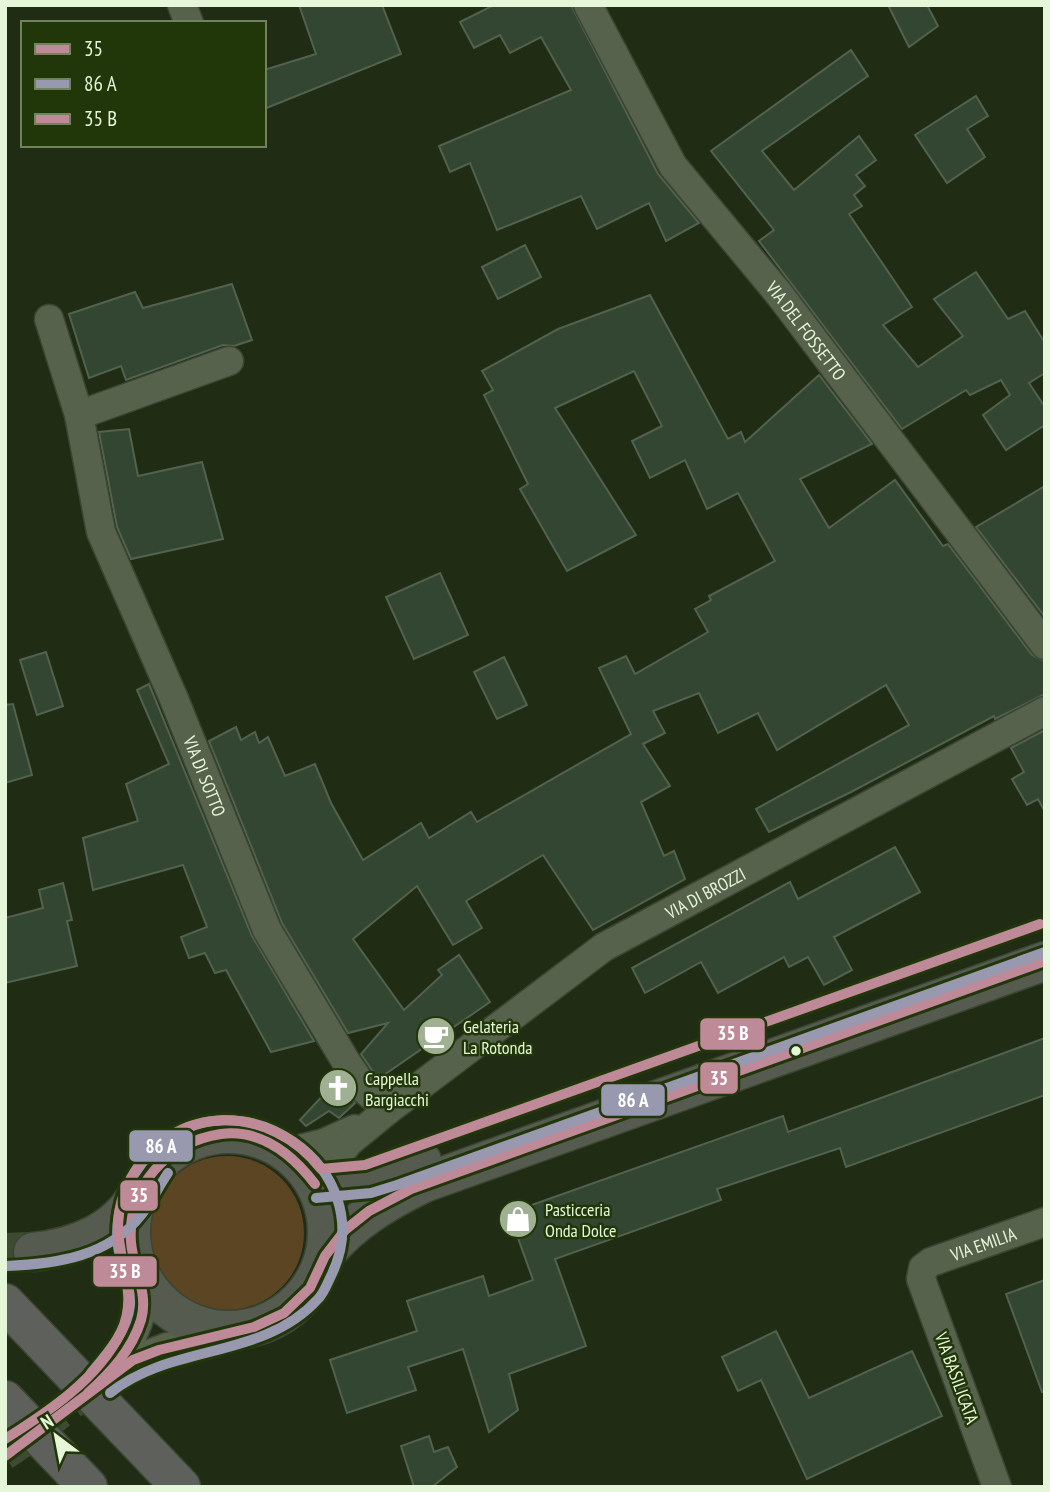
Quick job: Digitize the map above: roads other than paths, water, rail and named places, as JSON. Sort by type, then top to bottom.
[{"type":"highway","points":[[5,1303],[181,1487]]},
{"type":"highway","points":[[5,1400],[88,1487]]},
{"type":"main road","points":[[315,1184],[368,1179],[392,1172],[1045,937]]},
{"type":"main road","points":[[325,1254],[354,1222],[424,1183],[1045,961]]},
{"type":"main road","points":[[139,1191],[131,1228],[133,1253],[141,1276],[153,1296],[180,1318],[202,1327],[237,1330],[267,1323],[293,1307],[313,1283],[325,1254],[327,1218],[315,1184],[288,1152],[259,1138],[244,1135],[197,1139],[182,1146],[157,1165],[139,1191],[121,1217],[97,1234],[65,1247],[31,1252],[116,1266],[141,1276]]},
{"type":"street","name":"VIA DEL FOSSETTO","points":[[588,5],[673,166],[779,294],[1045,645]]},
{"type":"street","name":"VIA DI SOTTO","points":[[49,319],[79,415],[101,531],[174,699],[267,930],[352,1071],[366,1091],[388,1110]]},
{"type":"street","points":[[79,415],[229,361]]},
{"type":"street","name":"VIA DI BROZZI","points":[[315,1184],[349,1142],[388,1110],[604,947],[1045,711]]},
{"type":"street","name":"VIA DI BROZZI","points":[[288,1152],[324,1143],[388,1110]]},
{"type":"street","name":"VIA EMILIA","points":[[923,1268],[931,1262],[1045,1222]]},
{"type":"street","name":"VIA BASILICATA","points":[[923,1268],[921,1279],[997,1487]]},
{"type":"street","points":[[141,1276],[144,1292],[142,1319],[128,1357],[237,1330]]},
{"type":"tunnel","points":[[5,1252],[30,1251]]},
{"type":"tunnel","points":[[5,1456],[131,1361]]},
{"type":"place","name":"Gelateria La Rotonda","points":[[436,1036]]},
{"type":"place","name":"Cappella Bargiacchi","points":[[338,1088]]},
{"type":"place","name":"Pasticceria Onda Dolce","points":[[518,1219]]}]
